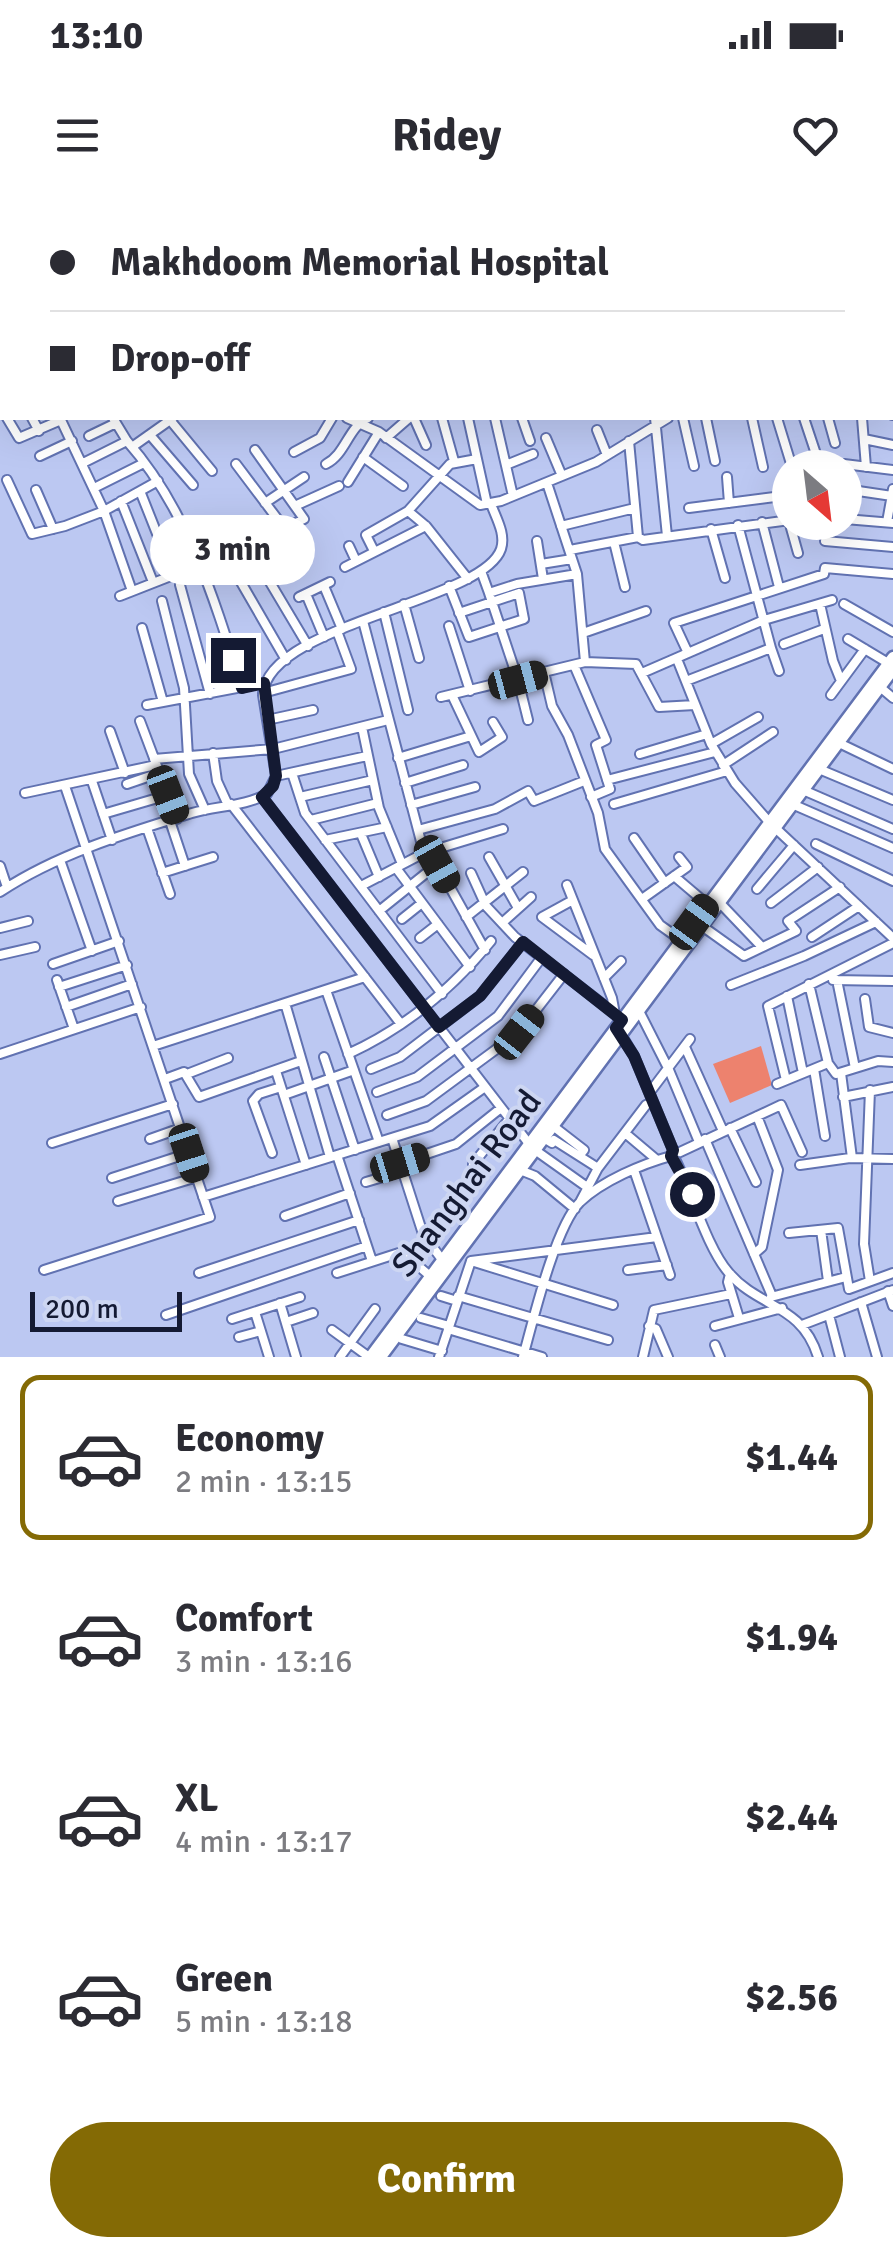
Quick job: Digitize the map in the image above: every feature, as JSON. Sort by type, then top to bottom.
[{"type":"main road","name":"Shanghai Road","points":[[772,824],[792,804],[880,687],[891,663]]},
{"type":"main road","name":"Shanghai Road","points":[[380,1357],[681,940],[713,903],[891,663]]},
{"type":"main road","name":"Shanghai Road","points":[[448,1259],[520,1170],[532,1147],[553,1134],[619,1026],[639,1011],[702,926],[713,903]]},
{"type":"main road","name":"Shanghai Road","points":[[370,1357],[429,1288]]},
{"type":"street","points":[[8,420],[19,438],[59,420]]},
{"type":"street","points":[[33,420],[39,431]]},
{"type":"street","points":[[62,420],[104,511],[132,591]]},
{"type":"street","points":[[89,436],[116,420],[172,501],[200,567],[242,688]]},
{"type":"street","points":[[84,463],[150,435],[171,420]]},
{"type":"street","points":[[173,420],[212,471]]},
{"type":"street","points":[[294,452],[320,438],[331,420]]},
{"type":"street","points":[[352,420],[382,435],[471,500],[489,504],[607,455],[656,421]]},
{"type":"street","points":[[326,464],[334,460],[363,420]]},
{"type":"street","points":[[297,505],[343,484],[382,435],[409,420]]},
{"type":"street","points":[[414,420],[426,445]]},
{"type":"street","points":[[443,420],[454,461]]},
{"type":"street","points":[[147,705],[264,683],[286,660],[324,637],[482,571],[500,552],[502,541],[468,420]]},
{"type":"street","points":[[495,420],[513,496]]},
{"type":"street","points":[[524,420],[530,442]]},
{"type":"street","points":[[683,420],[694,466]]},
{"type":"street","points":[[706,420],[715,461]]},
{"type":"street","points":[[752,420],[764,467]]},
{"type":"street","points":[[778,420],[787,450]]},
{"type":"street","points":[[805,420],[815,450]]},
{"type":"street","points":[[829,420],[835,443]]},
{"type":"street","points":[[862,420],[866,467]]},
{"type":"street","points":[[656,421],[667,536]]},
{"type":"street","points":[[598,430],[607,455]]},
{"type":"street","points":[[150,435],[193,485]]},
{"type":"street","points":[[546,438],[562,476]]},
{"type":"street","points":[[864,439],[893,445]]},
{"type":"street","points":[[40,456],[72,441]]},
{"type":"street","points":[[628,441],[638,538]]},
{"type":"street","points":[[120,596],[226,558],[304,519],[256,450]]},
{"type":"street","points":[[506,465],[533,454]]},
{"type":"street","points":[[364,457],[404,486]]},
{"type":"street","points":[[374,552],[366,535],[408,511],[454,461],[477,459]]},
{"type":"street","points":[[94,488],[144,463]]},
{"type":"street","points":[[236,464],[285,529]]},
{"type":"street","points":[[862,466],[893,470]]},
{"type":"street","points":[[265,503],[304,477]]},
{"type":"street","points":[[726,477],[730,503]]},
{"type":"street","points":[[7,480],[29,532],[34,534],[104,511],[158,482]]},
{"type":"street","points":[[547,482],[576,574],[585,662]]},
{"type":"street","points":[[862,521],[890,523],[893,489]]},
{"type":"street","points":[[36,490],[53,529]]},
{"type":"street","points":[[140,491],[173,574]]},
{"type":"street","points":[[862,493],[892,499]]},
{"type":"street","points":[[689,508],[772,498]]},
{"type":"street","points":[[122,501],[153,582]]},
{"type":"street","points":[[562,526],[635,508]]},
{"type":"street","points":[[408,511],[426,526],[468,579]]},
{"type":"street","points":[[541,564],[614,542],[772,521]]},
{"type":"street","points":[[762,522],[780,587]]},
{"type":"street","points":[[738,525],[779,671]]},
{"type":"street","points":[[344,567],[426,526]]},
{"type":"street","points":[[710,529],[725,578]]},
{"type":"street","points":[[794,540],[798,553]]},
{"type":"street","points":[[825,541],[893,547]]},
{"type":"street","points":[[537,542],[544,579]]},
{"type":"street","points":[[614,542],[626,587]]},
{"type":"street","points":[[349,546],[356,561]]},
{"type":"street","points":[[249,547],[308,646]]},
{"type":"street","points":[[226,558],[286,660]]},
{"type":"street","points":[[688,653],[674,623],[824,574],[825,568],[893,574]]},
{"type":"street","points":[[482,571],[528,720]]},
{"type":"street","points":[[459,613],[517,584],[576,574]]},
{"type":"street","points":[[263,694],[351,669],[327,584],[302,595],[324,637]]},
{"type":"street","points":[[180,585],[210,694]]},
{"type":"street","points":[[448,586],[469,637],[524,619],[519,593],[491,597]]},
{"type":"street","points":[[642,673],[764,620],[832,600]]},
{"type":"street","points":[[162,601],[185,699],[190,774],[205,810]]},
{"type":"street","points":[[404,604],[419,658]]},
{"type":"street","points":[[820,604],[841,681]]},
{"type":"street","points":[[844,604],[893,632]]},
{"type":"street","points":[[582,633],[646,611]]},
{"type":"street","points":[[384,612],[408,710]]},
{"type":"street","points":[[363,621],[424,852]]},
{"type":"street","points":[[448,626],[470,690]]},
{"type":"street","points":[[142,628],[162,702]]},
{"type":"street","points":[[784,644],[824,629]]},
{"type":"street","points":[[848,639],[891,663]]},
{"type":"street","points":[[686,681],[770,648]]},
{"type":"street","points":[[831,695],[864,649]]},
{"type":"street","points":[[677,659],[724,768],[772,824],[893,940],[768,1006],[782,1082],[828,1064]]},
{"type":"street","points":[[440,697],[585,662],[636,664],[659,707],[694,705]]},
{"type":"street","points":[[574,665],[606,740],[596,745],[610,789],[591,796]]},
{"type":"street","points":[[544,672],[552,706],[568,735],[591,796],[605,849],[660,925],[681,940]]},
{"type":"street","points":[[0,866],[4,889],[60,860],[112,840],[205,810],[262,797],[273,786],[276,776],[264,683]]},
{"type":"street","points":[[880,687],[893,698]]},
{"type":"street","points":[[452,694],[479,752],[503,735],[494,722]]},
{"type":"street","points":[[268,720],[314,710]]},
{"type":"street","points":[[607,780],[713,748],[758,717]]},
{"type":"street","points":[[25,794],[156,766],[186,754],[272,750],[388,720]]},
{"type":"street","points":[[140,721],[168,795],[185,866]]},
{"type":"street","points":[[362,727],[378,803],[399,866],[470,967]]},
{"type":"street","points":[[110,730],[126,773]]},
{"type":"street","points":[[614,804],[724,768],[773,732]]},
{"type":"street","points":[[640,754],[707,734]]},
{"type":"street","points":[[398,758],[471,736]]},
{"type":"street","points":[[839,742],[893,769]]},
{"type":"street","points":[[212,753],[218,781],[230,804],[401,1024]]},
{"type":"street","points":[[276,776],[367,756]]},
{"type":"street","points":[[405,783],[463,765]]},
{"type":"street","points":[[128,784],[156,766]]},
{"type":"street","points":[[819,769],[893,800]]},
{"type":"street","points":[[292,773],[310,820],[442,994]]},
{"type":"street","points":[[300,797],[372,780]]},
{"type":"street","points":[[92,781],[112,840]]},
{"type":"street","points":[[418,830],[495,809],[528,790],[534,801],[584,781]]},
{"type":"street","points":[[44,1270],[208,1218],[209,1214],[65,786]]},
{"type":"street","points":[[411,806],[475,787]]},
{"type":"street","points":[[803,790],[893,829]]},
{"type":"street","points":[[103,814],[168,795]]},
{"type":"street","points":[[262,797],[532,1147],[586,1187]]},
{"type":"street","points":[[310,820],[378,803]]},
{"type":"street","points":[[792,804],[893,848]]},
{"type":"street","points":[[325,840],[387,826]]},
{"type":"street","points":[[147,828],[170,894]]},
{"type":"street","points":[[361,886],[424,852],[503,829]]},
{"type":"street","points":[[360,834],[379,876]]},
{"type":"street","points":[[634,838],[664,884]]},
{"type":"street","points":[[816,844],[893,881]]},
{"type":"street","points":[[757,889],[794,845]]},
{"type":"street","points":[[679,856],[687,867]]},
{"type":"street","points":[[162,873],[213,857]]},
{"type":"street","points":[[489,857],[518,908]]},
{"type":"street","points":[[60,860],[92,951]]},
{"type":"street","points":[[642,899],[698,860]]},
{"type":"street","points":[[348,1054],[376,1041],[458,982],[488,946],[466,917],[437,864]]},
{"type":"street","points":[[771,903],[818,866]]},
{"type":"street","points":[[471,872],[484,903],[502,923],[619,1026]]},
{"type":"street","points":[[466,917],[523,872]]},
{"type":"street","points":[[379,911],[425,874]]},
{"type":"street","points":[[674,876],[713,903],[761,946]]},
{"type":"street","points":[[567,885],[619,1026],[716,1252],[730,1274],[770,1298],[802,1325],[818,1357]]},
{"type":"street","points":[[702,926],[744,956],[796,931],[788,921],[840,888]]},
{"type":"street","points":[[502,923],[532,898]]},
{"type":"street","points":[[573,900],[542,917],[596,958]]},
{"type":"street","points":[[402,919],[422,903]]},
{"type":"street","points":[[812,937],[859,906]]},
{"type":"street","points":[[0,928],[28,921]]},
{"type":"street","points":[[731,984],[876,922]]},
{"type":"street","points":[[420,938],[438,924]]},
{"type":"street","points":[[53,964],[119,941]]},
{"type":"street","points":[[371,1069],[400,1057],[480,996],[523,942]]},
{"type":"street","points":[[0,955],[35,948]]},
{"type":"street","points":[[377,1092],[417,1077],[498,1016],[542,957]]},
{"type":"street","points":[[604,978],[621,961]]},
{"type":"street","points":[[74,1030],[58,983],[127,965]]},
{"type":"street","points":[[387,1115],[426,1101],[519,1032],[564,974]]},
{"type":"street","points":[[154,1046],[365,977]]},
{"type":"street","points":[[820,979],[893,980]]},
{"type":"street","points":[[837,980],[855,1068]]},
{"type":"street","points":[[66,1007],[132,984]]},
{"type":"street","points":[[808,984],[833,1073],[878,1061],[893,1062]]},
{"type":"street","points":[[326,990],[379,1142]]},
{"type":"street","points":[[787,996],[804,1074]]},
{"type":"street","points":[[865,999],[869,1028],[893,1033]]},
{"type":"street","points":[[286,1003],[308,1086],[372,1261]]},
{"type":"street","points":[[0,1054],[140,1007]]},
{"type":"street","points":[[639,1011],[754,1254],[770,1298]]},
{"type":"street","points":[[650,1092],[687,1043],[756,1182]]},
{"type":"street","points":[[324,1057],[355,1150]]},
{"type":"street","points":[[164,1079],[228,1058]]},
{"type":"street","points":[[187,1074],[199,1097],[301,1061]]},
{"type":"street","points":[[814,1069],[824,1136]]},
{"type":"street","points":[[272,1153],[254,1101],[259,1094],[308,1086],[354,1070]]},
{"type":"street","points":[[276,1071],[306,1165]]},
{"type":"street","points":[[841,1073],[852,1158]]},
{"type":"street","points":[[844,1097],[893,1086]]},
{"type":"street","points":[[204,1197],[436,1123],[486,1087]]},
{"type":"street","points":[[870,1090],[864,1244],[866,1300],[877,1357]]},
{"type":"street","points":[[523,1354],[555,1250],[586,1187],[646,1104],[654,1102]]},
{"type":"street","points":[[52,1144],[173,1104]]},
{"type":"street","points":[[578,1206],[602,1187],[634,1170],[781,1104],[802,1152]]},
{"type":"street","points":[[366,1182],[456,1144],[502,1108]]},
{"type":"street","points":[[754,1254],[762,1248],[778,1170],[757,1116]]},
{"type":"street","points":[[473,1164],[510,1118]]},
{"type":"street","points":[[150,1139],[180,1128]]},
{"type":"street","points":[[624,1132],[657,1160]]},
{"type":"street","points":[[553,1134],[600,1166]]},
{"type":"street","points":[[392,1138],[423,1234],[448,1259]]},
{"type":"street","points":[[112,1178],[189,1153]]},
{"type":"street","points":[[800,1165],[852,1158],[893,1159]]},
{"type":"street","points":[[520,1170],[578,1206]]},
{"type":"street","points":[[628,1270],[669,1270],[634,1170]]},
{"type":"street","points":[[118,1201],[197,1177]]},
{"type":"street","points":[[592,1178],[602,1187]]},
{"type":"street","points":[[285,1216],[350,1193]]},
{"type":"street","points":[[198,1273],[358,1220]]},
{"type":"street","points":[[789,1233],[838,1228],[849,1289],[893,1274]]},
{"type":"street","points":[[821,1230],[828,1281]]},
{"type":"street","points":[[471,1261],[657,1237]]},
{"type":"street","points":[[166,1315],[367,1246]]},
{"type":"street","points":[[338,1273],[402,1252],[429,1288],[608,1340]]},
{"type":"street","points":[[471,1261],[612,1305]]},
{"type":"street","points":[[402,1339],[441,1354],[471,1261]]},
{"type":"street","points":[[730,1274],[731,1294],[739,1318]]},
{"type":"street","points":[[770,1298],[846,1277]]},
{"type":"street","points":[[802,1325],[891,1290],[893,1306]]},
{"type":"street","points":[[643,1357],[652,1312],[731,1294]]},
{"type":"street","points":[[232,1320],[300,1296]]},
{"type":"street","points":[[280,1303],[302,1356]]},
{"type":"street","points":[[714,1326],[782,1308]]},
{"type":"street","points":[[340,1357],[375,1309]]},
{"type":"street","points":[[255,1312],[266,1356]]},
{"type":"street","points":[[286,1322],[313,1313]]},
{"type":"street","points":[[829,1314],[840,1357]]},
{"type":"street","points":[[421,1318],[542,1357]]},
{"type":"street","points":[[649,1326],[656,1329],[668,1357]]},
{"type":"street","points":[[239,1338],[261,1330]]},
{"type":"street","points":[[332,1330],[370,1357]]},
{"type":"street","points":[[715,1345],[720,1357]]},
{"type":"shaded area","points":[[761,1046],[772,1085],[730,1103],[713,1064]]},
{"type":"route","points":[[233,660],[242,688],[264,683],[276,776],[273,786],[262,797],[439,1027],[480,996],[523,942],[622,1020],[616,1028],[634,1056],[673,1150],[670,1154],[692,1194]]}]
